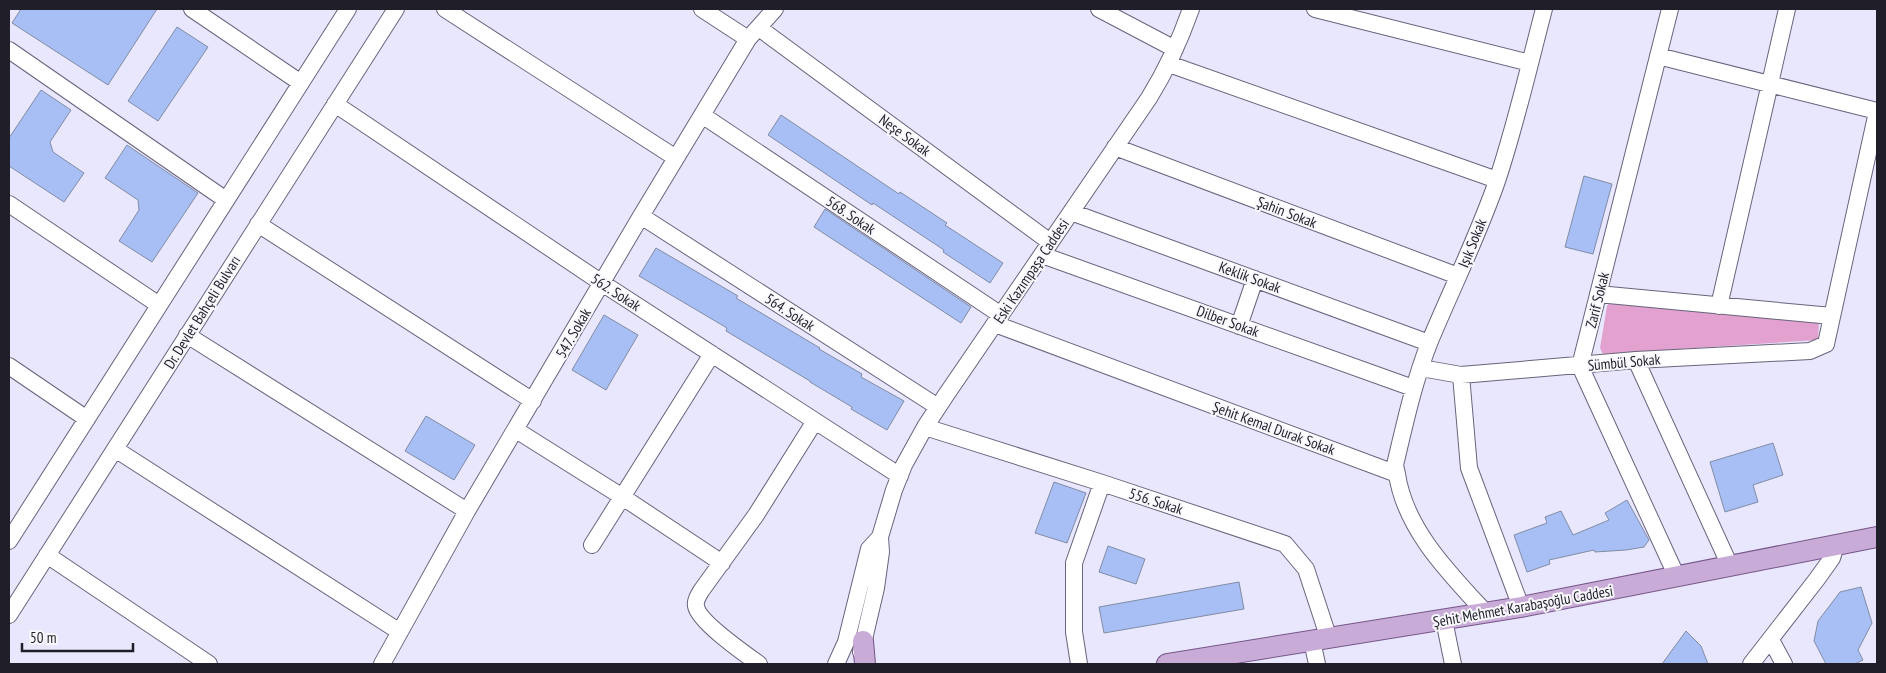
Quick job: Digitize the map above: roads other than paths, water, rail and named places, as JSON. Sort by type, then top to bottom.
[{"type":"main road","name":"Şehit Mehmet Karabaşoğlu Caddesi","points":[[1167,664],[1521,607],[1877,537]]},
{"type":"main road","points":[[863,641],[865,664]]},
{"type":"street","points":[[192,9],[301,83]]},
{"type":"street","points":[[10,535],[87,418],[348,9]]},
{"type":"street","name":"Dr. Devlet Bahçeli Bulvarı","points":[[9,615],[396,9]]},
{"type":"street","points":[[446,9],[676,158]]},
{"type":"street","name":"Neşe Sokak","points":[[702,9],[754,34],[1046,249]]},
{"type":"street","name":"547. Sokak","points":[[382,664],[467,510],[641,216],[754,34],[775,9]]},
{"type":"street","points":[[1099,9],[1172,57],[1497,180]]},
{"type":"street","name":"Eski Kazımpaşa Caddesi","points":[[858,664],[876,588],[881,552],[880,537],[900,476],[925,427],[938,407],[1149,98],[1172,57],[1191,9]]},
{"type":"street","points":[[1315,9],[1530,63]]},
{"type":"street","name":"Işık Sokak","points":[[1396,474],[1395,465],[1413,388],[1429,343],[1497,180],[1520,106],[1544,9]]},
{"type":"street","name":"Zarif Sokak","points":[[1580,366],[1670,9]]},
{"type":"street","points":[[1719,306],[1788,9]]},
{"type":"street","points":[[9,50],[226,200]]},
{"type":"street","points":[[1598,294],[1832,316],[1877,112],[1658,56]]},
{"type":"street","name":"562. Sokak","points":[[335,104],[602,283],[900,476]]},
{"type":"street","name":"568. Sokak","points":[[702,115],[998,319]]},
{"type":"street","name":"Şahin Sokak","points":[[1115,148],[1458,276]]},
{"type":"street","points":[[9,204],[159,305]]},
{"type":"street","name":"Keklik Sokak","points":[[1072,212],[1429,343]]},
{"type":"street","name":"564. Sokak","points":[[641,216],[938,407]]},
{"type":"street","points":[[258,224],[533,401]]},
{"type":"street","name":"Dilber Sokak","points":[[1046,249],[1239,326],[1413,388]]},
{"type":"street","points":[[1239,326],[1255,279]]},
{"type":"street","name":"Sümbül Sokak","points":[[1421,368],[1460,375],[1636,360],[1810,351],[1826,344],[1832,316]]},
{"type":"street","name":"Şehit Kemal Durak Sokak","points":[[998,319],[1396,474]]},
{"type":"street","points":[[187,335],[467,510]]},
{"type":"street","points":[[592,545],[621,496],[712,354]]},
{"type":"street","points":[[1636,360],[1730,566]]},
{"type":"street","points":[[9,366],[87,418]]},
{"type":"street","points":[[1580,366],[1677,577]]},
{"type":"street","points":[[1460,375],[1469,468],[1521,607]]},
{"type":"street","points":[[759,664],[710,626],[697,612],[695,603],[700,592],[756,516],[815,421]]},
{"type":"street","name":"556. Sokak","points":[[925,427],[1285,544],[1306,569],[1320,640],[1317,664]]},
{"type":"street","points":[[516,430],[621,496],[722,563]]},
{"type":"street","points":[[115,449],[400,632]]},
{"type":"street","points":[[1396,474],[1398,485],[1423,539],[1461,586],[1486,613]]},
{"type":"street","points":[[1079,664],[1074,632],[1074,563],[1102,483]]},
{"type":"street","name":"Eski Kazımpaşa Caddesi","points":[[836,664],[846,642],[869,549],[880,537]]},
{"type":"street","points":[[1751,664],[1832,558],[1836,545]]},
{"type":"street","points":[[47,555],[209,664]]},
{"type":"street","points":[[1444,620],[1453,664]]},
{"type":"street","points":[[1771,640],[1784,664]]}]
